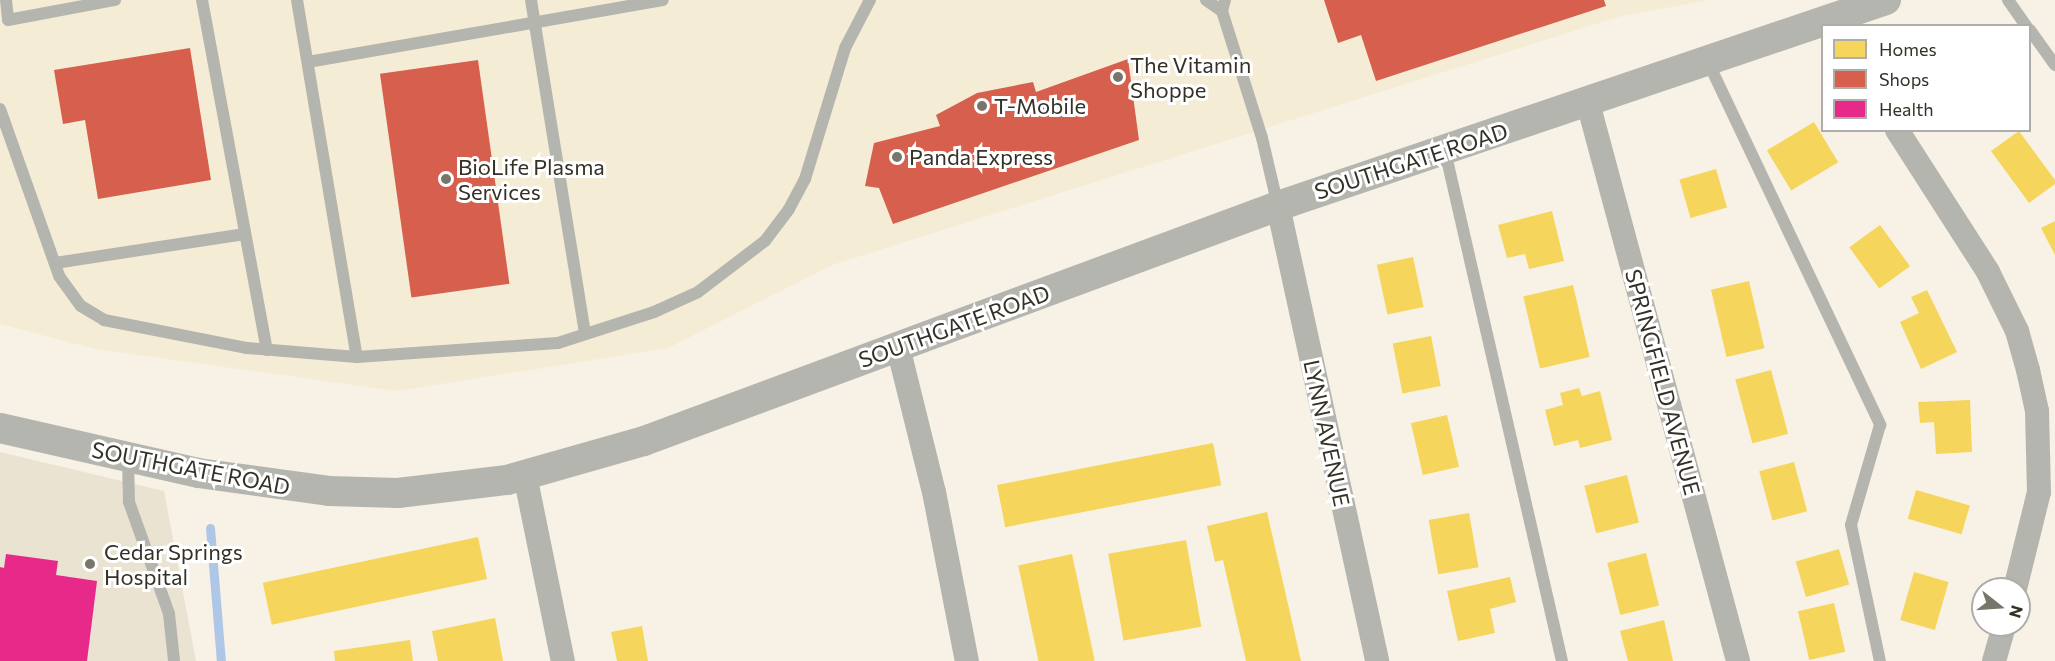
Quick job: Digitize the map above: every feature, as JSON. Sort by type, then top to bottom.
[{"type":"street","name":"SOUTHGATE ROAD","points":[[1832,23],[1886,0]]},
{"type":"street","name":"SOUTHGATE ROAD","points":[[0,428],[128,458],[248,482],[329,491],[409,492],[525,475],[644,441],[1278,206],[1821,26]]},
{"type":"street","name":"SPRINGFIELD AVENUE","points":[[1587,102],[1738,661]]},
{"type":"street","points":[[1898,132],[1988,272],[2017,331],[2028,370],[2037,411],[2039,492],[2018,577]]},
{"type":"street","name":"LYNN AVENUE","points":[[1278,206],[1377,661]]},
{"type":"street","points":[[898,347],[934,492],[968,661]]},
{"type":"street","points":[[525,475],[563,661]]},
{"type":"street","points":[[1994,661],[2001,637]]},
{"type":"lane","points":[[6,0],[8,20],[115,0]]},
{"type":"lane","points":[[202,0],[267,350]]},
{"type":"lane","points":[[297,0],[357,357]]},
{"type":"lane","points":[[531,0],[585,334]]},
{"type":"lane","points":[[308,62],[663,0]]},
{"type":"lane","points":[[0,109],[59,276],[81,306],[104,320],[267,350],[357,357],[508,349],[558,343],[654,312],[698,292],[765,241],[789,209],[805,179],[845,48],[870,0]]},
{"type":"lane","points":[[1206,0],[1223,5],[1262,138],[1278,206]]},
{"type":"lane","points":[[2008,0],[2025,24]]},
{"type":"lane","points":[[2031,31],[2055,64]]},
{"type":"lane","points":[[1708,62],[1880,425],[1851,525],[1880,661]]},
{"type":"lane","points":[[1445,150],[1562,661]]},
{"type":"lane","points":[[55,263],[245,234]]},
{"type":"lane","points":[[128,458],[129,502],[169,614],[174,661]]},
{"type":"shaded area","points":[[0,0],[1708,0],[1618,17],[832,265],[668,348],[397,391],[95,349],[0,324]]},
{"type":"shaded area","name":"Cedar Springs Hospital","points":[[0,452],[164,491],[196,661],[0,661]]},
{"type":"building: Homes","points":[[1814,122],[1838,162],[1791,191],[1767,150]]},
{"type":"building: Homes","points":[[2020,132],[2055,180],[2055,184],[2029,203],[1991,151]]},
{"type":"building: Homes","points":[[1716,169],[1727,207],[1690,218],[1679,179]]},
{"type":"building: Homes","points":[[1552,211],[1564,261],[1529,269],[1525,254],[1507,258],[1498,225]]},
{"type":"building: Homes","points":[[2055,221],[2055,255],[2041,228]]},
{"type":"building: Homes","points":[[1880,225],[1910,266],[1879,289],[1849,247]]},
{"type":"building: Homes","points":[[1413,257],[1424,307],[1387,315],[1377,265]]},
{"type":"building: Homes","points":[[1749,281],[1765,348],[1727,357],[1711,290]]},
{"type":"building: Homes","points":[[1573,285],[1590,357],[1540,369],[1523,296]]},
{"type":"building: Homes","points":[[1927,290],[1957,352],[1921,369],[1900,322],[1919,313],[1911,297]]},
{"type":"building: Homes","points":[[1431,336],[1441,386],[1402,394],[1393,343]]},
{"type":"building: Homes","points":[[1771,370],[1788,434],[1752,443],[1735,380]]},
{"type":"building: Homes","points":[[1579,388],[1582,396],[1600,391],[1612,440],[1580,448],[1578,440],[1554,446],[1545,410],[1563,405],[1560,393]]},
{"type":"building: Homes","points":[[1970,400],[1972,452],[1936,454],[1934,422],[1920,423],[1918,402]]},
{"type":"building: Homes","points":[[1447,415],[1459,467],[1423,475],[1411,423]]},
{"type":"building: Homes","points":[[1213,443],[1221,485],[1005,527],[997,485]]},
{"type":"building: Homes","points":[[1794,462],[1807,511],[1772,521],[1759,471]]},
{"type":"building: Homes","points":[[1627,475],[1639,523],[1596,533],[1584,486]]},
{"type":"building: Homes","points":[[1916,490],[1970,505],[1962,534],[1908,519]]},
{"type":"building: Homes","points":[[1267,512],[1301,661],[1246,661],[1223,560],[1215,562],[1207,526]]},
{"type":"building: Homes","points":[[1469,513],[1479,567],[1438,574],[1429,520]]},
{"type":"building: Homes","points":[[478,537],[487,579],[272,625],[263,583]]},
{"type":"building: Homes","points":[[1186,540],[1201,627],[1123,640],[1108,554]]},
{"type":"building: Homes","points":[[1839,549],[1849,585],[1806,597],[1796,561]]},
{"type":"building: Homes","points":[[1646,553],[1659,605],[1620,615],[1607,563]]},
{"type":"building: Homes","points":[[1072,554],[1095,661],[1039,661],[1018,565]]},
{"type":"building: Homes","points":[[1914,572],[1949,582],[1935,630],[1900,620]]},
{"type":"building: Homes","points":[[1510,577],[1516,602],[1490,609],[1495,633],[1458,641],[1447,591]]},
{"type":"building: Homes","points":[[1834,603],[1845,652],[1809,660],[1798,611]]},
{"type":"building: Homes","points":[[495,618],[503,661],[438,661],[432,631]]},
{"type":"building: Homes","points":[[1664,620],[1673,661],[1628,661],[1620,631]]},
{"type":"building: Homes","points":[[642,626],[648,661],[617,661],[611,632]]},
{"type":"building: Homes","points":[[410,640],[413,661],[335,661],[334,651]]},
{"type":"building: Shops","points":[[1324,0],[1604,0],[1606,6],[1376,81],[1361,35],[1338,43]]},
{"type":"building: Shops","points":[[190,48],[211,180],[98,199],[85,120],[63,124],[54,70]]},
{"type":"building: Shops","points":[[1128,59],[1139,140],[893,224],[879,188],[865,186],[874,143],[940,126],[936,115],[977,93],[1033,82],[1036,92]]},
{"type":"building: Shops","name":"BioLife Plasma Services","points":[[478,60],[509,284],[411,298],[380,74]]},
{"type":"building: Health","points":[[6,554],[58,561],[56,575],[97,581],[87,661],[0,661],[0,567],[4,568]]},
{"type":"waterway","points":[[210,528],[221,661]]},
{"type":"place","name":"The Vitamin Shoppe","points":[[1118,77]]},
{"type":"place","name":"T-Mobile","points":[[982,106]]},
{"type":"place","name":"Panda Express","points":[[897,157]]},
{"type":"place","name":"BioLife Plasma Services","points":[[446,179]]},
{"type":"place","name":"Cedar Springs Hospital","points":[[90,564]]}]
